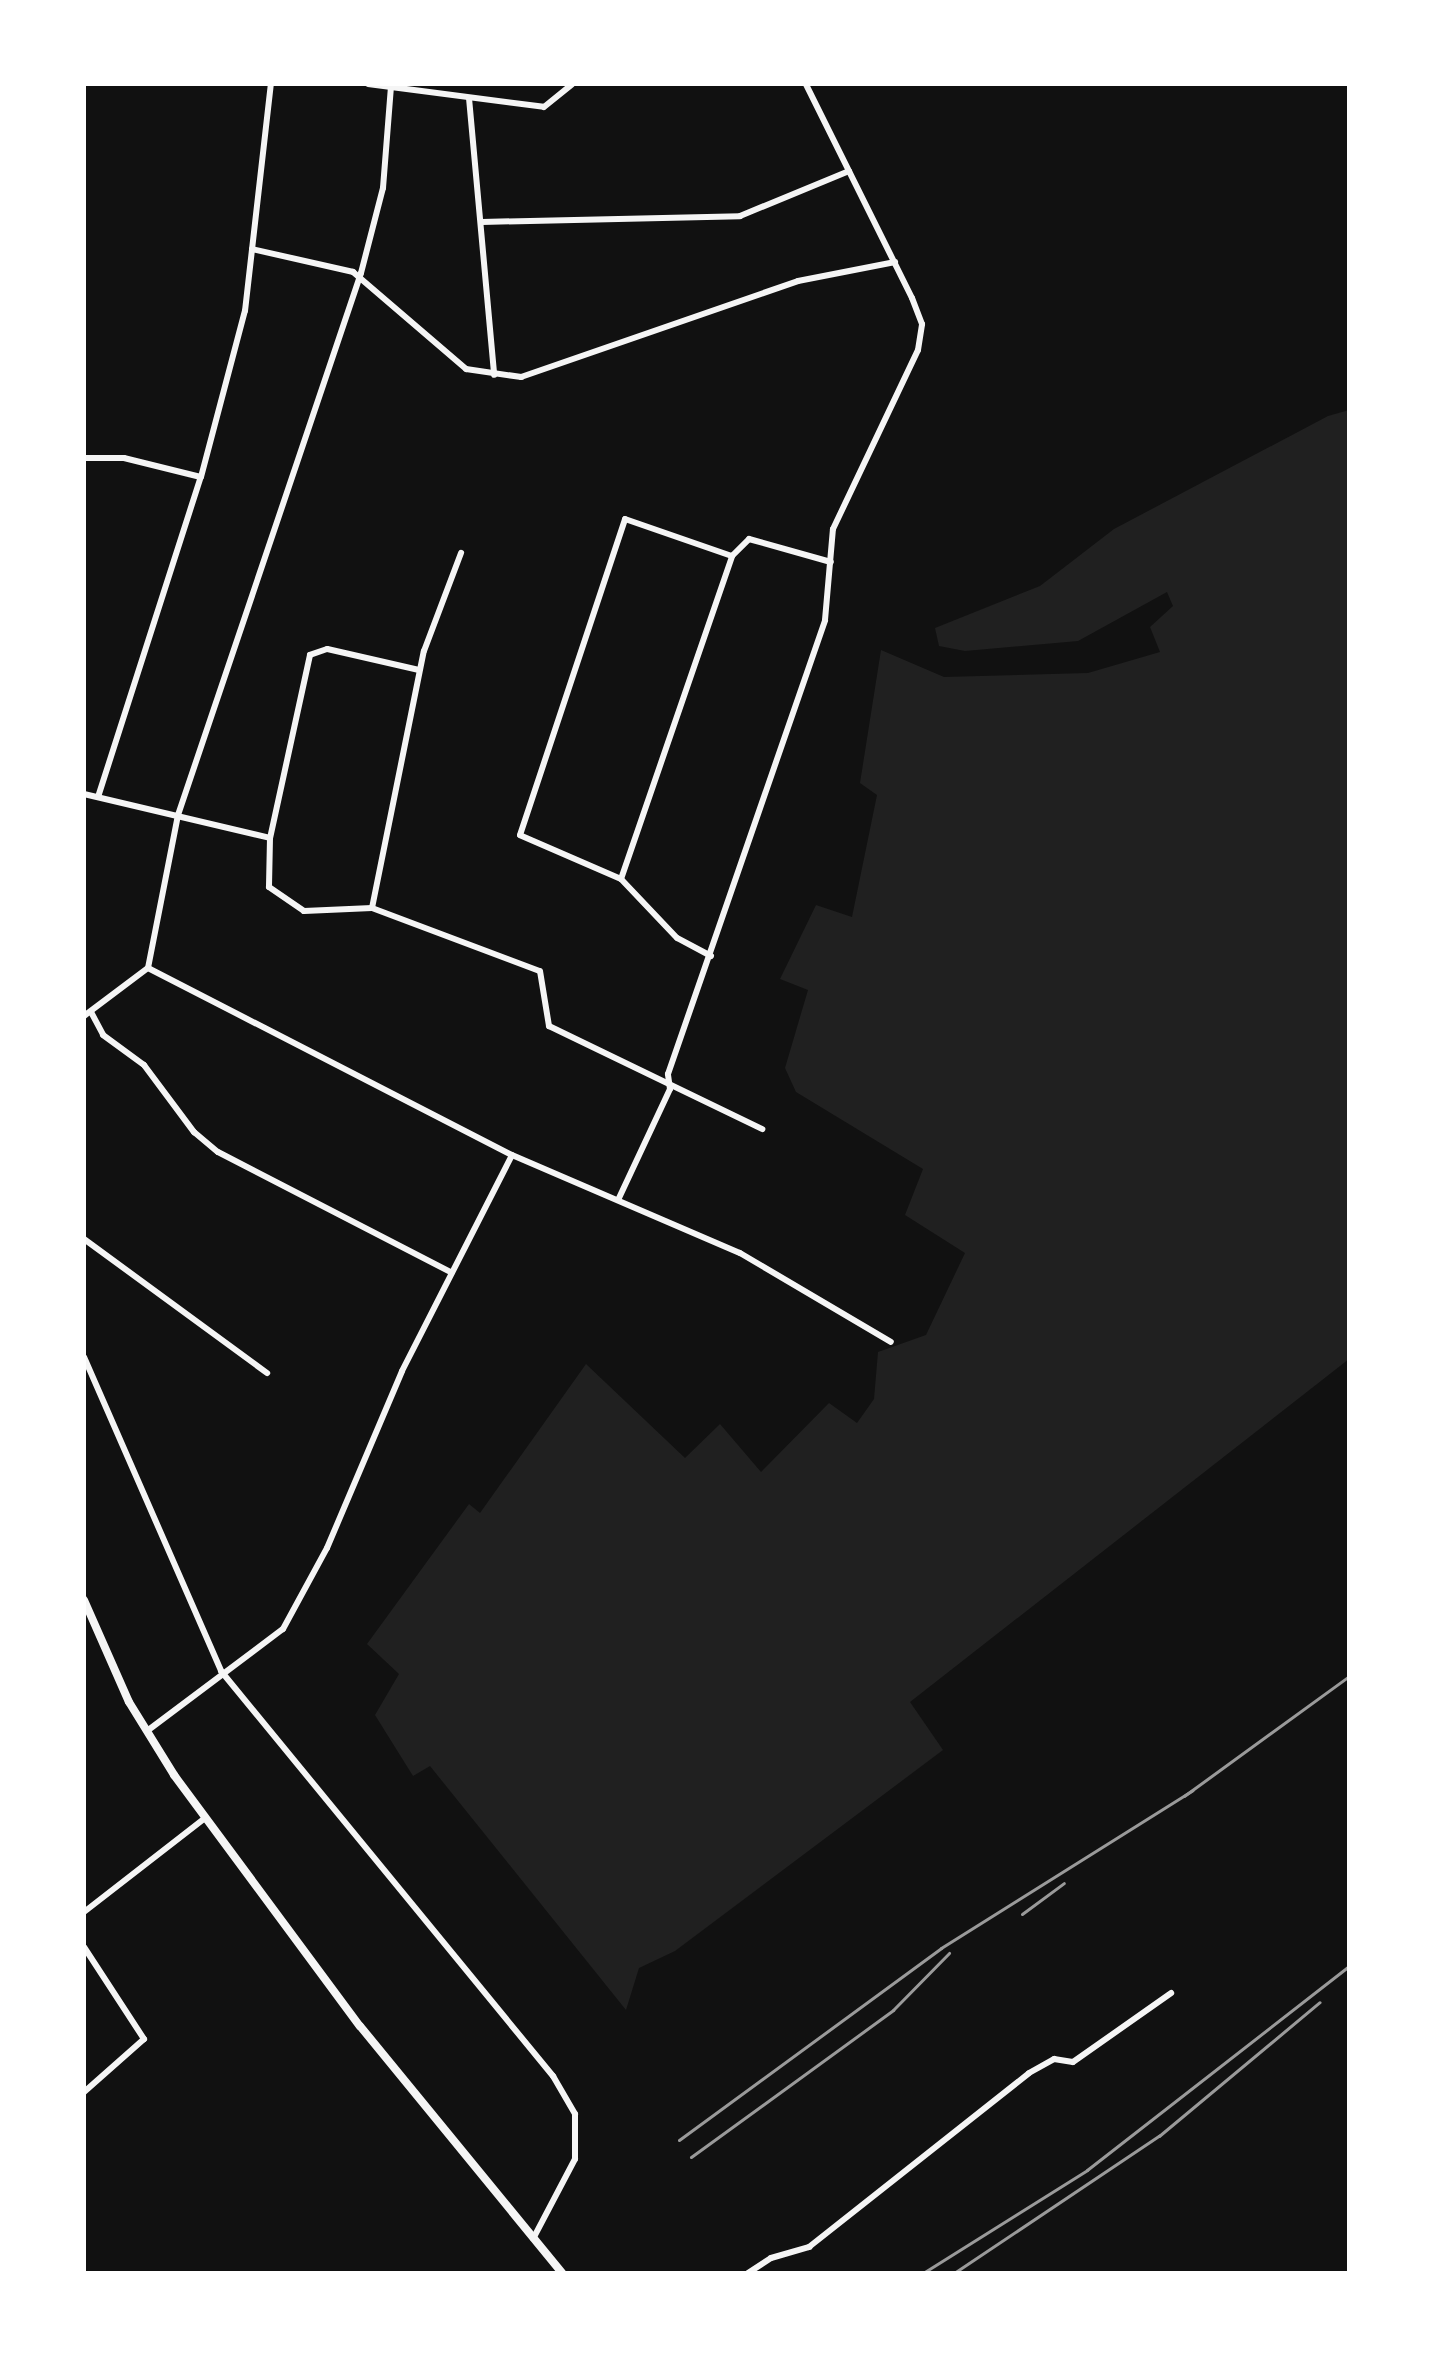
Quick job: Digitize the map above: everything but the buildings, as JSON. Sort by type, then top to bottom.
[{"type":"main road","points":[[84,1600],[147,1731],[205,1818],[360,2026],[562,2273]]},
{"type":"street","points":[[98,797],[201,477],[245,311],[271,84]]},
{"type":"street","points":[[368,84],[544,107],[572,84]]},
{"type":"street","points":[[619,1198],[670,1089],[668,1074],[825,620],[833,529],[918,350],[922,324],[895,262],[806,84]]},
{"type":"street","points":[[391,87],[383,188],[359,277],[178,815],[148,968],[88,1014],[103,1035],[144,1065],[194,1132],[218,1152],[452,1273]]},
{"type":"street","points":[[469,98],[494,375]]},
{"type":"street","points":[[482,222],[740,216],[849,171]]},
{"type":"street","points":[[252,249],[324,261],[359,277],[466,369],[521,377],[798,281],[895,262]]},
{"type":"street","points":[[84,458],[124,458],[201,477]]},
{"type":"street","points":[[711,956],[677,938],[621,879],[520,835],[625,519],[732,556]]},
{"type":"street","points":[[621,879],[732,556],[749,539],[831,562]]},
{"type":"street","points":[[372,908],[419,670],[461,553]]},
{"type":"street","points":[[419,670],[327,649],[310,655],[270,838],[269,887],[304,911],[372,908],[540,971],[549,1026],[670,1089],[762,1129]]},
{"type":"street","points":[[84,794],[270,838]]},
{"type":"street","points":[[148,968],[512,1155],[619,1198],[740,1253],[891,1342]]},
{"type":"street","points":[[147,1731],[221,1671],[283,1629],[327,1548],[366,1455],[512,1155]]},
{"type":"street","points":[[84,1239],[267,1373]]},
{"type":"street","points":[[84,1357],[221,1671],[553,2076],[575,2114],[579,2140],[575,2159],[533,2239]]},
{"type":"street","points":[[84,1912],[205,1818]]},
{"type":"street","points":[[84,1947],[144,2039],[84,2092]]},
{"type":"street","points":[[748,2273],[771,2258],[809,2247],[1029,2073],[1054,2059],[1073,2062],[1171,1993]]},
{"type":"shaded area","points":[[1349,410],[1349,1359],[910,1702],[943,1750],[675,1951],[639,1968],[626,2010],[430,1766],[413,1776],[375,1715],[399,1674],[367,1644],[469,1504],[480,1513],[586,1364],[685,1458],[720,1424],[761,1472],[829,1403],[857,1423],[874,1399],[878,1352],[926,1335],[965,1253],[905,1215],[923,1169],[796,1092],[785,1068],[808,990],[780,979],[816,905],[852,917],[877,795],[860,783],[881,650],[944,677],[1088,673],[1160,652],[1150,627],[1173,606],[1167,592],[1078,641],[965,651],[939,646],[935,628],[1040,586],[1114,529],[1328,416]]},
{"type":"railway","points":[[1184,1796],[1349,1676]]},
{"type":"railway","points":[[679,2140],[941,1948],[1193,1790]]},
{"type":"railway","points":[[1022,1914],[1064,1883]]},
{"type":"railway","points":[[691,2157],[893,2010],[949,1953]]},
{"type":"railway","points":[[923,2273],[1087,2170],[1349,1966]]},
{"type":"railway","points":[[954,2273],[1159,2136],[1320,2002]]}]
